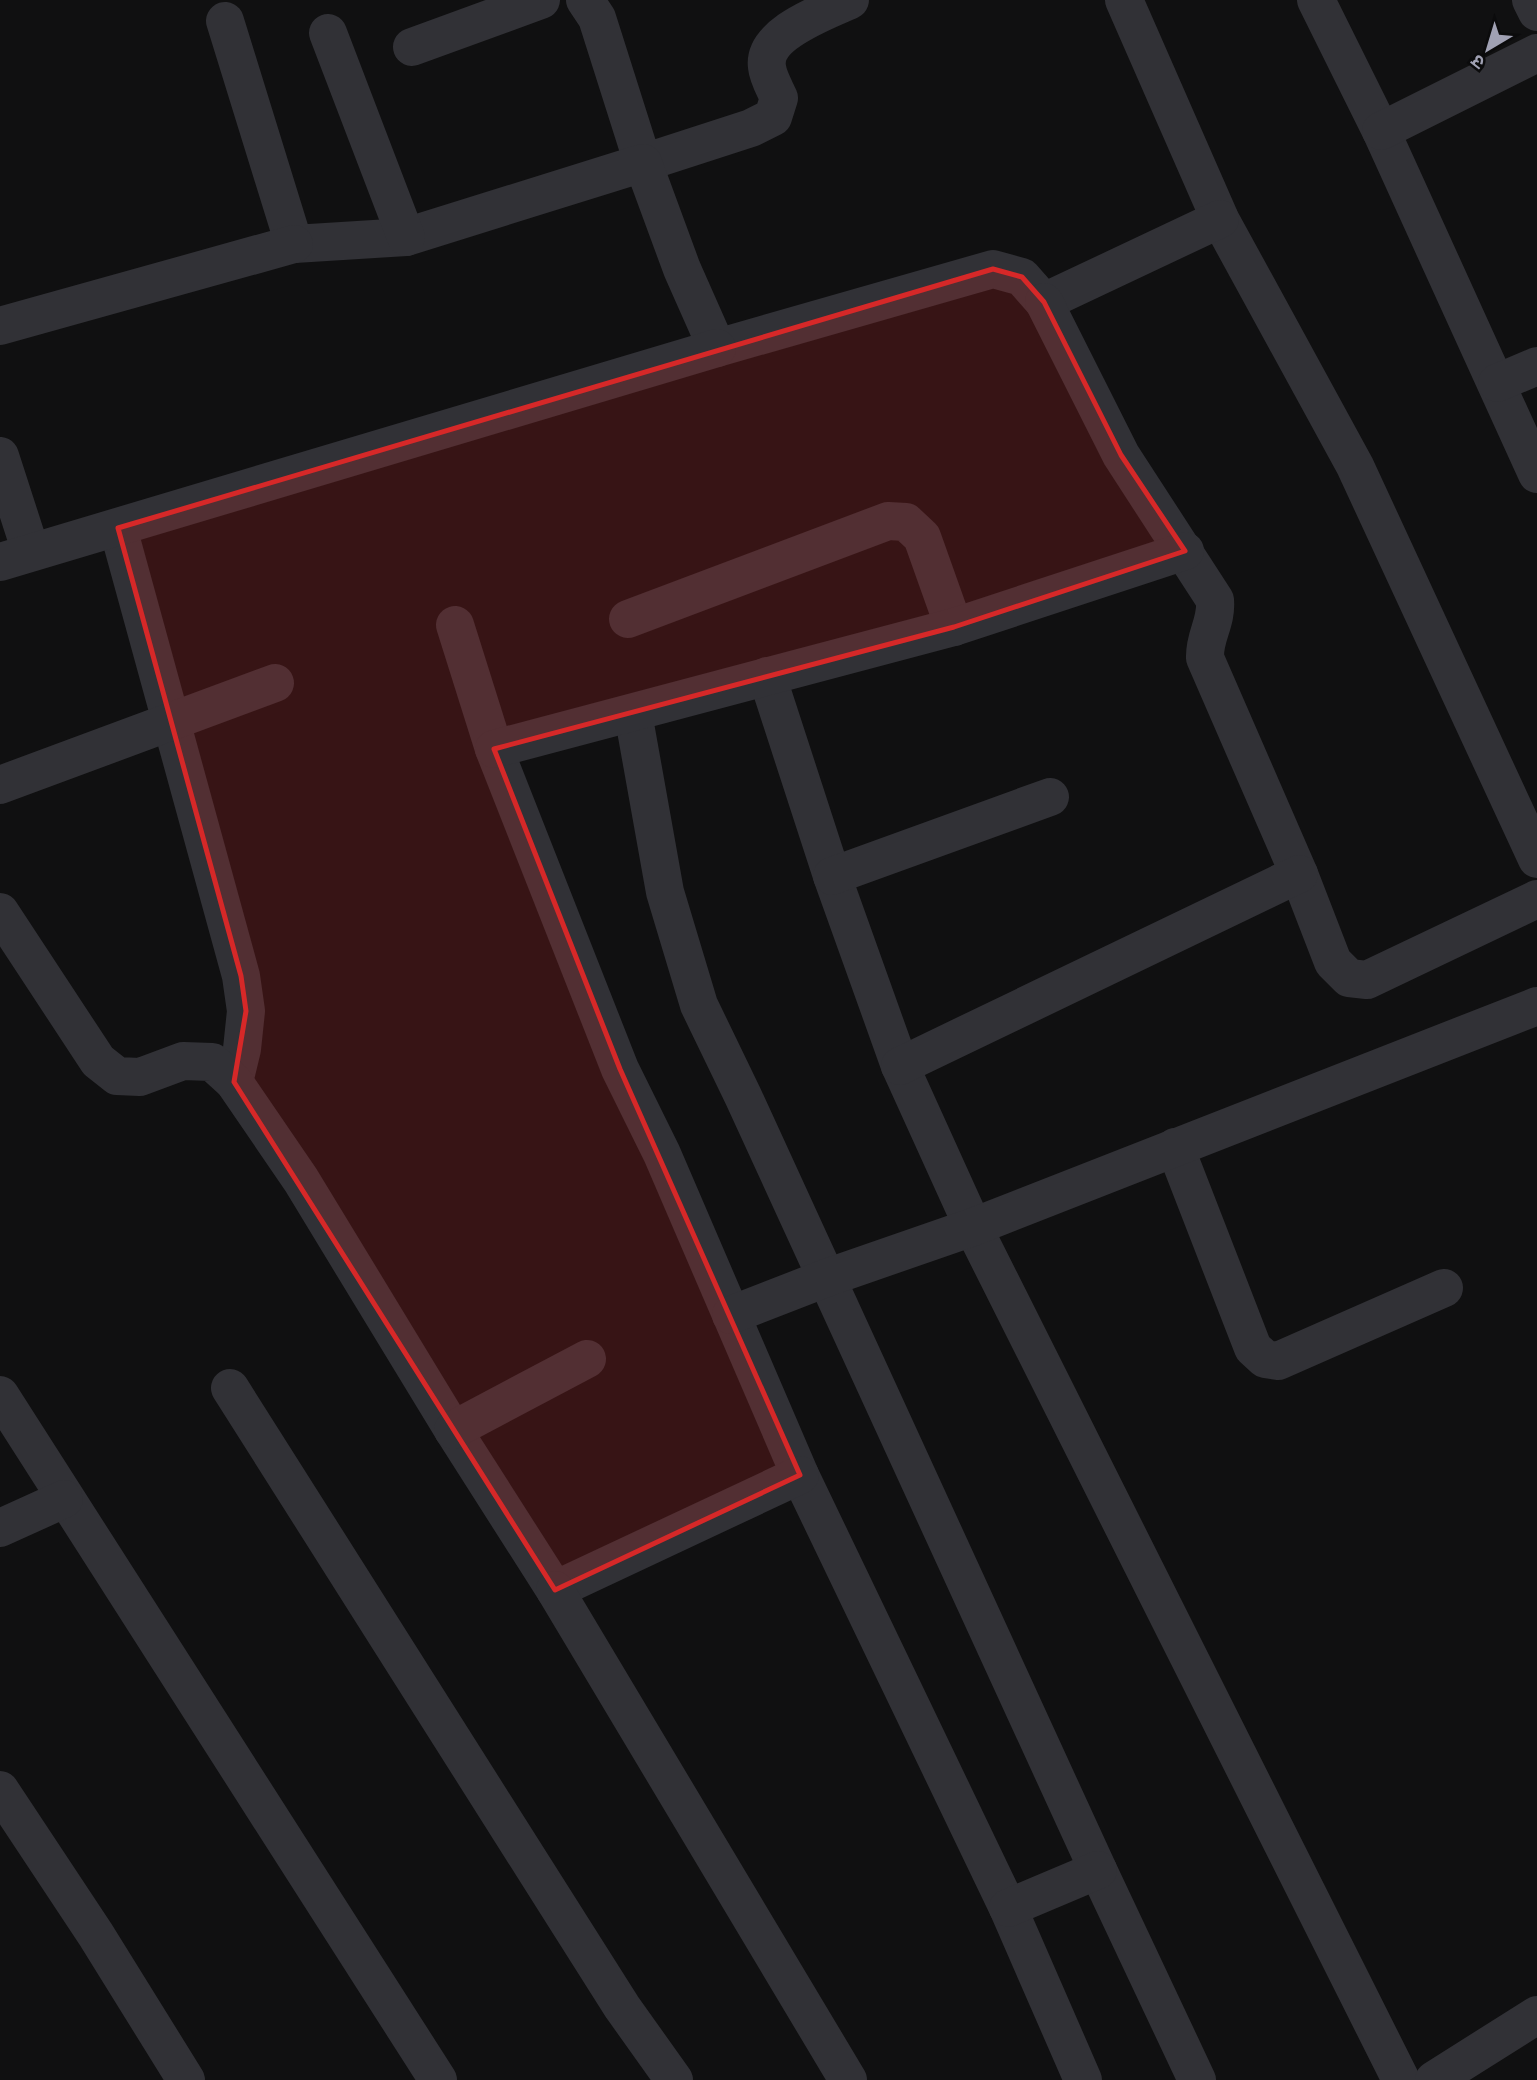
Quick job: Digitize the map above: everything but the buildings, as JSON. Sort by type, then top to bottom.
[{"type":"street","points":[[412,47],[541,0]]},
{"type":"street","points":[[585,0],[597,18],[643,163],[682,269],[717,348]]},
{"type":"street","points":[[0,326],[294,244],[406,237],[751,128],[773,117],[779,98],[766,65],[772,44],[790,30],[850,0]]},
{"type":"street","points":[[1124,0],[1220,219],[1354,466],[1537,859]]},
{"type":"street","points":[[1316,0],[1381,131],[1537,474]]},
{"type":"street","points":[[1531,0],[1537,12]]},
{"type":"street","points":[[225,21],[294,244]]},
{"type":"street","points":[[328,33],[406,237]]},
{"type":"street","points":[[1381,131],[1537,54]]},
{"type":"street","points":[[1044,302],[1220,219]]},
{"type":"street","points":[[0,456],[15,557],[717,348],[993,269],[1022,277],[1044,302],[1121,455],[1215,600],[1217,615],[1204,643],[1205,658],[1299,874],[1333,962],[1349,978],[1367,980],[1537,899]]},
{"type":"street","points":[[1497,383],[1537,366]]},
{"type":"street","points":[[628,619],[888,521],[906,522],[922,537],[954,627]]},
{"type":"street","points":[[118,528],[241,976],[246,1011],[242,1049],[234,1082]]},
{"type":"street","points":[[495,749],[954,627],[1185,551]]},
{"type":"street","points":[[455,625],[495,749],[620,1069],[662,1154],[800,1475],[1008,1909],[1083,2080]]},
{"type":"street","points":[[768,677],[832,876],[900,1066],[973,1227],[1401,2080]]},
{"type":"street","points":[[0,785],[275,683]]},
{"type":"street","points":[[633,713],[665,892],[699,1005],[1197,2080]]},
{"type":"street","points":[[832,876],[1050,797]]},
{"type":"street","points":[[900,1066],[1299,874]]},
{"type":"street","points":[[0,912],[98,1061],[117,1076],[140,1077],[183,1061],[212,1062],[234,1082],[301,1180],[453,1430],[555,1590],[848,2080]]},
{"type":"street","points":[[731,1315],[973,1227],[1537,1006]]},
{"type":"street","points":[[1175,1147],[1253,1348],[1265,1359],[1278,1361],[1444,1288]]},
{"type":"street","points":[[453,1430],[587,1359]]},
{"type":"street","points":[[230,1388],[622,2007],[674,2080]]},
{"type":"street","points":[[0,1395],[64,1499],[438,2080]]},
{"type":"street","points":[[555,1590],[800,1475]]},
{"type":"street","points":[[0,1528],[64,1499]]},
{"type":"street","points":[[0,1790],[96,1935],[186,2080]]},
{"type":"street","points":[[1008,1909],[1098,1870]]},
{"type":"street","points":[[1434,2080],[1537,2015]]},
{"type":"highlighted area","points":[[993,269],[1022,277],[1044,302],[1121,455],[1185,551],[954,627],[494,749],[620,1069],[800,1475],[555,1590],[234,1082],[246,1011],[241,976],[118,528]]}]
